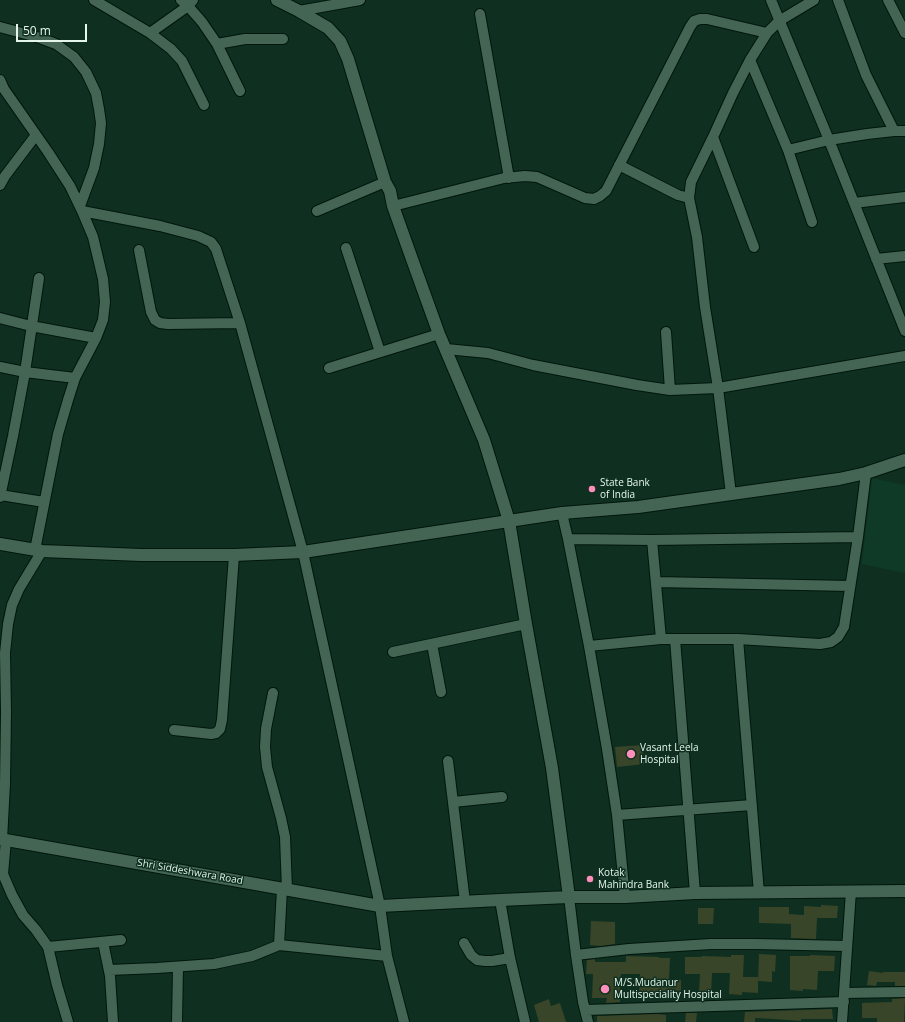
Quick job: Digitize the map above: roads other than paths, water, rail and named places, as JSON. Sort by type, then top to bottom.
[{"type":"street","points":[[94,0],[150,33],[171,49],[182,61],[204,105]]},
{"type":"street","points":[[277,0],[305,7],[360,0]]},
{"type":"street","points":[[770,0],[829,140],[905,332]]},
{"type":"street","points":[[731,494],[718,388],[705,307],[697,237],[689,198],[691,182],[733,93],[750,60],[767,32],[779,21],[814,0]]},
{"type":"street","points":[[838,0],[866,75],[894,131]]},
{"type":"street","points":[[888,0],[905,33]]},
{"type":"street","points":[[150,33],[187,2],[217,44],[240,91]]},
{"type":"street","points":[[305,7],[340,41],[348,59],[385,182],[390,191],[393,206],[439,334],[484,440],[509,521],[552,768],[576,955],[583,1002],[588,1022]]},
{"type":"street","points":[[480,14],[509,178]]},
{"type":"street","points":[[393,206],[509,178],[525,176],[537,177],[585,198],[594,199],[606,191],[694,21],[707,19],[767,32]]},
{"type":"street","points":[[0,27],[56,44],[74,57],[86,72],[96,93],[101,123],[99,144],[94,168],[81,209]]},
{"type":"street","points":[[217,44],[245,39],[283,39]]},
{"type":"street","points":[[750,60],[788,150],[812,222]]},
{"type":"street","points":[[0,80],[4,89],[70,186],[81,209],[93,237],[103,279],[105,302],[103,320],[96,338],[75,378],[58,434],[44,502],[38,550],[12,605],[8,624],[5,653],[6,712],[3,874],[23,915],[48,947],[68,1022]]},
{"type":"street","points":[[788,150],[829,140],[894,131],[905,131]]},
{"type":"street","points":[[0,185],[5,176],[36,135]]},
{"type":"street","points":[[713,137],[754,247]]},
{"type":"street","points":[[619,165],[670,191],[689,198]]},
{"type":"street","points":[[317,211],[385,182]]},
{"type":"street","points":[[854,203],[905,197]]},
{"type":"street","points":[[81,209],[198,236],[211,242],[216,249],[240,323],[303,552],[380,906],[387,956],[404,1022]]},
{"type":"street","points":[[346,248],[380,352]]},
{"type":"street","points":[[139,250],[155,320],[160,323],[168,324],[240,323]]},
{"type":"street","points":[[876,259],[905,256]]},
{"type":"street","points":[[39,278],[26,372],[0,496],[44,502]]},
{"type":"street","points":[[0,318],[32,326],[96,338]]},
{"type":"street","points":[[666,332],[670,390]]},
{"type":"street","points":[[329,368],[439,334]]},
{"type":"street","points":[[446,349],[488,352],[533,365],[670,390],[718,388],[905,356]]},
{"type":"street","points":[[0,367],[75,378]]},
{"type":"street","points":[[0,544],[38,550],[141,555],[234,555],[303,552],[562,513],[638,507],[839,479],[866,473],[905,460]]},
{"type":"street","points":[[590,646],[661,639],[738,639],[820,644],[831,642],[838,637],[844,627],[866,473]]},
{"type":"street","points":[[562,513],[590,646],[617,815],[625,897]]},
{"type":"street","points":[[568,539],[652,540],[858,537]]},
{"type":"street","points":[[652,540],[661,639]]},
{"type":"street","points":[[174,730],[211,734],[220,729],[222,720],[234,555]]},
{"type":"street","points":[[656,582],[850,586]]},
{"type":"street","points":[[393,652],[526,624]]},
{"type":"street","points":[[675,639],[695,893]]},
{"type":"street","points":[[738,639],[759,893]]},
{"type":"street","points":[[432,644],[441,692]]},
{"type":"street","points":[[273,693],[266,729],[265,747],[267,767],[285,837],[284,889],[279,945]]},
{"type":"street","points":[[448,761],[465,902]]},
{"type":"street","points":[[453,802],[502,797]]},
{"type":"street","points":[[617,815],[752,805]]},
{"type":"street","name":"Shri Siddeshwara Road","points":[[3,840],[380,906],[695,893],[905,891]]},
{"type":"street","points":[[842,1022],[851,891]]},
{"type":"street","points":[[500,900],[510,958],[525,1022]]},
{"type":"street","points":[[48,947],[121,940]]},
{"type":"street","points":[[103,942],[109,970],[113,1022]]},
{"type":"street","points":[[464,943],[471,955],[477,960],[492,961],[510,958]]},
{"type":"street","points":[[576,955],[629,949],[711,944],[847,946]]},
{"type":"street","points":[[109,970],[214,964],[252,956],[279,945],[387,956]]},
{"type":"street","points":[[177,1022],[178,966]]},
{"type":"street","points":[[585,1010],[844,998],[905,992]]},
{"type":"place","name":"State Bank of India","points":[[592,489]]},
{"type":"place","name":"Vasant Leela Hospital","points":[[631,754]]},
{"type":"place","name":"Kotak Mahindra Bank","points":[[590,879]]},
{"type":"place","name":"M/S.Mudanur Multispeciality Hospital","points":[[605,989]]}]
